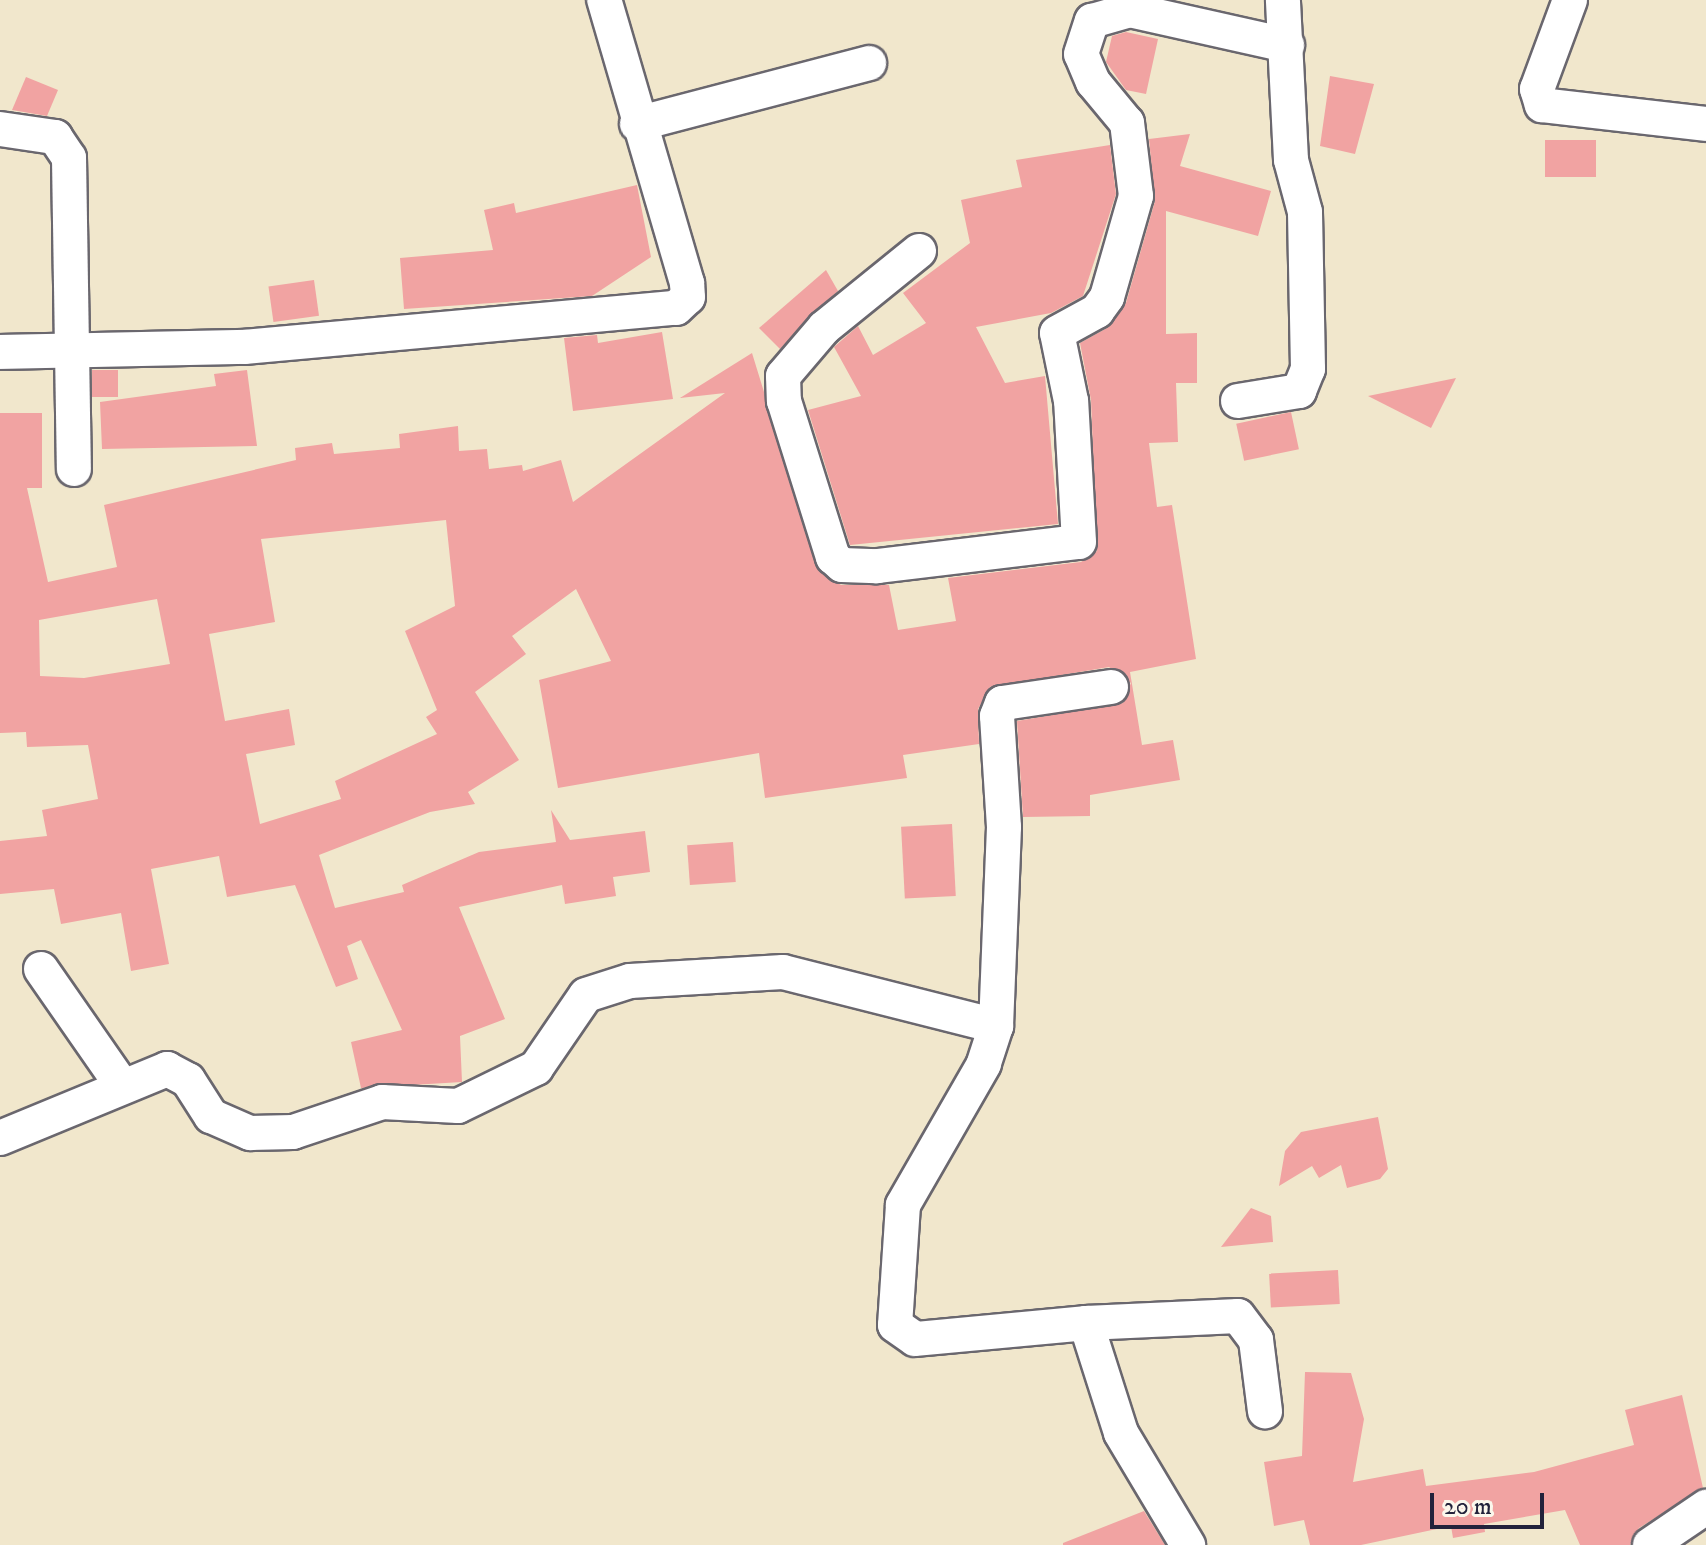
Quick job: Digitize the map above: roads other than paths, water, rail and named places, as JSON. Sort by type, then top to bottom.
[{"type":"street","points":[[0,352],[244,347],[676,308],[689,290],[637,124],[604,0]]},
{"type":"street","points":[[1238,401],[1299,391],[1308,369],[1305,212],[1291,160],[1283,0]]},
{"type":"street","points":[[1570,0],[1537,89],[1542,105],[1706,124]]},
{"type":"street","points":[[919,251],[824,328],[783,376],[833,557],[842,565],[877,566],[1079,542],[1071,401],[1057,333],[1107,297],[1136,196],[1127,123],[1081,54],[1092,21],[1130,10],[1287,45]]},
{"type":"street","points":[[637,124],[869,63]]},
{"type":"street","points":[[0,129],[55,137],[67,149],[77,349],[74,469]]},
{"type":"street","points":[[1111,687],[1002,703],[997,716],[1004,827],[996,1026],[984,1064],[903,1205],[895,1325],[915,1339],[1086,1323],[1238,1316],[1256,1340],[1265,1411]]},
{"type":"street","points":[[41,969],[121,1084]]},
{"type":"street","points":[[0,1138],[121,1084],[167,1069],[182,1073],[211,1116],[250,1133],[293,1132],[382,1102],[458,1106],[536,1068],[575,1008],[597,989],[753,971],[996,1026]]},
{"type":"street","points":[[1086,1323],[1121,1433],[1188,1545]]},
{"type":"street","points":[[1650,1545],[1706,1507]]}]
